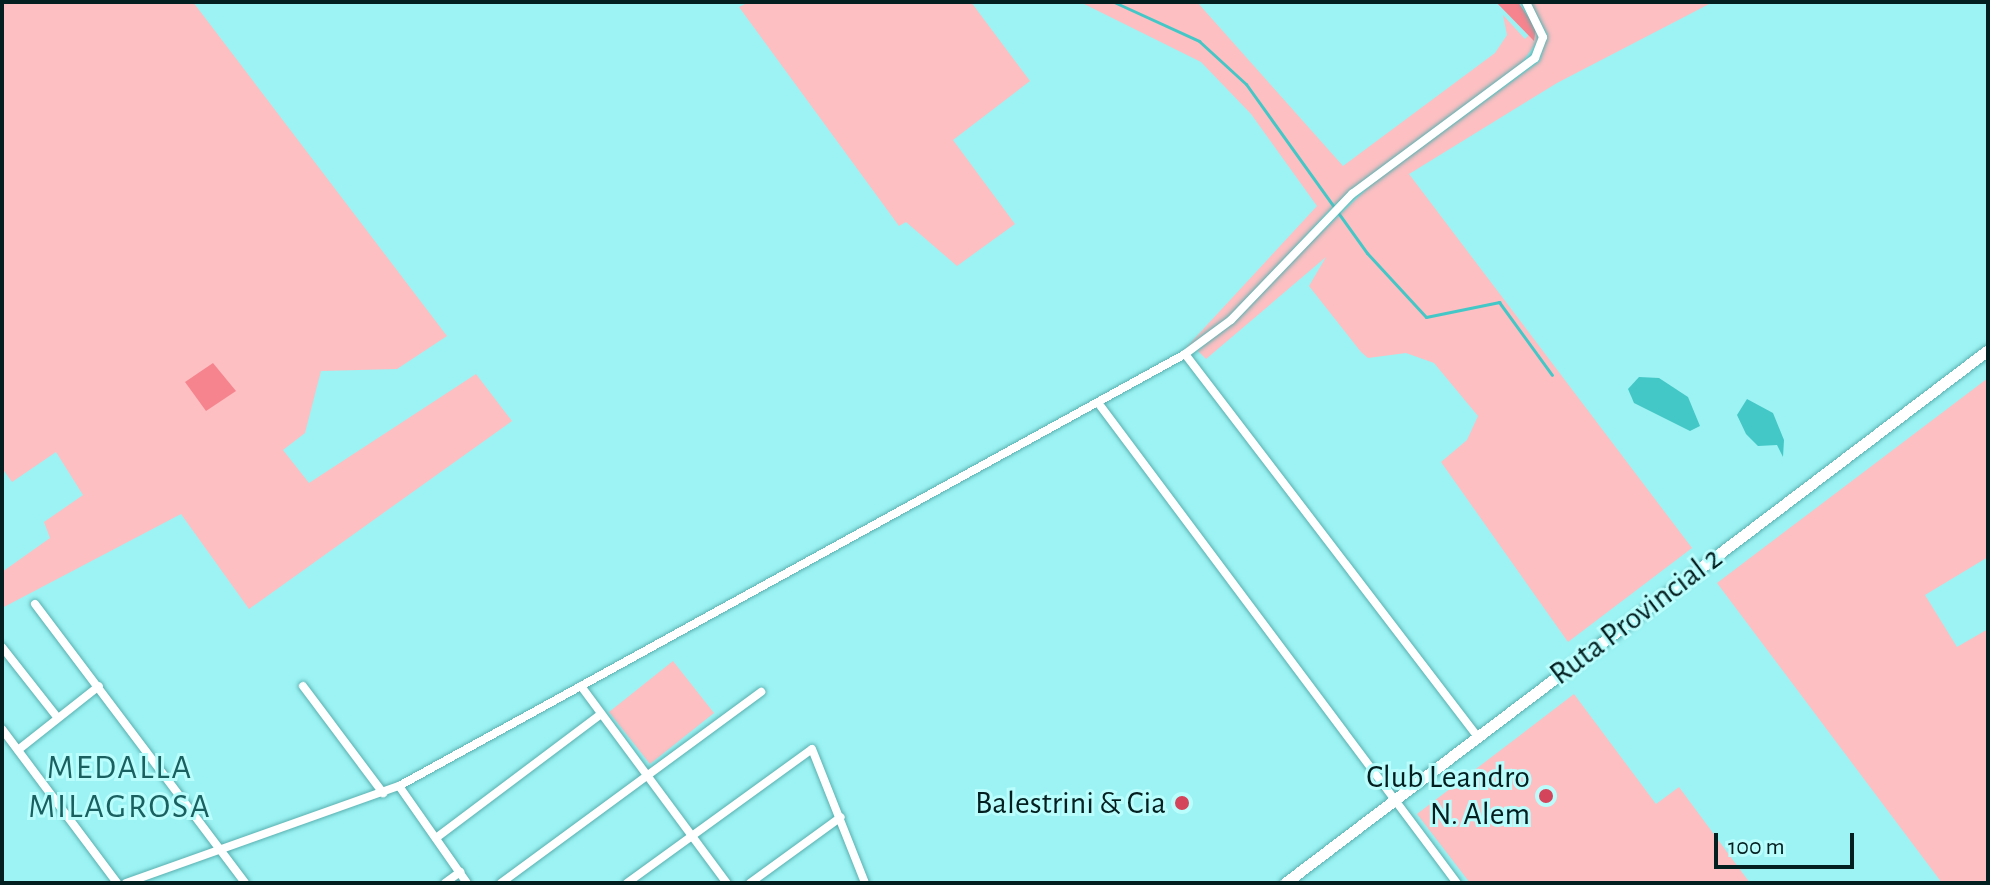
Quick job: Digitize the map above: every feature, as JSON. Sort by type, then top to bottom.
[{"type":"main road","name":"Ruta Provincial 2","points":[[1285,883],[1988,350]]},
{"type":"street","points":[[126,883],[399,786],[1185,354],[1231,320],[1352,194],[1535,58],[1543,37],[1526,2]]},
{"type":"street","points":[[1185,354],[1478,737]]},
{"type":"street","points":[[1099,404],[1457,883]]},
{"type":"street","points":[[35,604],[245,883]]},
{"type":"street","points":[[2,647],[57,717]]},
{"type":"street","points":[[18,750],[99,686]]},
{"type":"street","points":[[303,686],[383,793]]},
{"type":"street","points":[[581,686],[727,883]]},
{"type":"street","points":[[501,883],[761,692]]},
{"type":"street","points":[[436,838],[601,714]]},
{"type":"street","points":[[2,729],[117,883]]},
{"type":"street","points":[[627,883],[812,749],[865,883]]},
{"type":"street","points":[[399,786],[467,883]]},
{"type":"street","points":[[750,883],[841,817]]},
{"type":"street","points":[[445,883],[460,872]]},
{"type":"shaded area","points":[[2,2],[193,2],[447,336],[397,369],[321,371],[305,433],[283,450],[309,483],[476,374],[512,421],[249,609],[181,514],[2,608],[2,572],[50,538],[44,522],[83,495],[56,452],[12,482],[2,468]]},
{"type":"shaded area","points":[[749,2],[971,2],[1030,81],[953,140],[1015,224],[957,266],[906,222],[899,226],[739,7]]},
{"type":"shaded area","points":[[1080,2],[1197,2],[1343,166],[1495,53],[1507,35],[1503,15],[1525,39],[1536,28],[1539,39],[1518,68],[1335,204],[1229,318],[1182,352],[1317,206],[1251,114],[1201,62]]},
{"type":"shaded area","points":[[1496,2],[1518,2],[1536,28],[1534,41]]},
{"type":"shaded area","points":[[1529,2],[1713,2],[1557,83],[1409,174],[1692,548],[1568,642],[1441,462],[1467,440],[1478,416],[1434,363],[1406,353],[1368,358],[1361,352],[1309,286],[1326,257],[1206,359],[1198,351],[1374,182],[1540,61],[1547,34]]},
{"type":"shaded area","points":[[213,363],[236,391],[206,411],[185,382]]},
{"type":"shaded area","points":[[1988,378],[1988,557],[1925,595],[1957,647],[1988,629],[1988,883],[1942,883],[1717,583]]},
{"type":"shaded area","points":[[673,661],[714,713],[650,764],[609,712]]},
{"type":"shaded area","name":"Club Leandro N. Alem","points":[[1574,694],[1656,804],[1679,787],[1750,883],[1470,883],[1417,814]]},
{"type":"water","points":[[1639,377],[1659,378],[1688,397],[1700,426],[1690,431],[1634,403],[1628,389]]},
{"type":"water","points":[[1747,399],[1773,413],[1784,440],[1783,457],[1777,445],[1758,446],[1746,434],[1737,415]]},
{"type":"waterway","points":[[1114,2],[1199,41],[1246,84],[1367,253],[1426,317],[1499,302],[1552,375]]},
{"type":"place","name":"Club Leandro N. Alem","points":[[1546,796]]},
{"type":"place","name":"Balestrini & Cia","points":[[1182,803]]},
{"type":"district","name":"MEDALLA MILAGROSA","points":[[120,788]]}]
